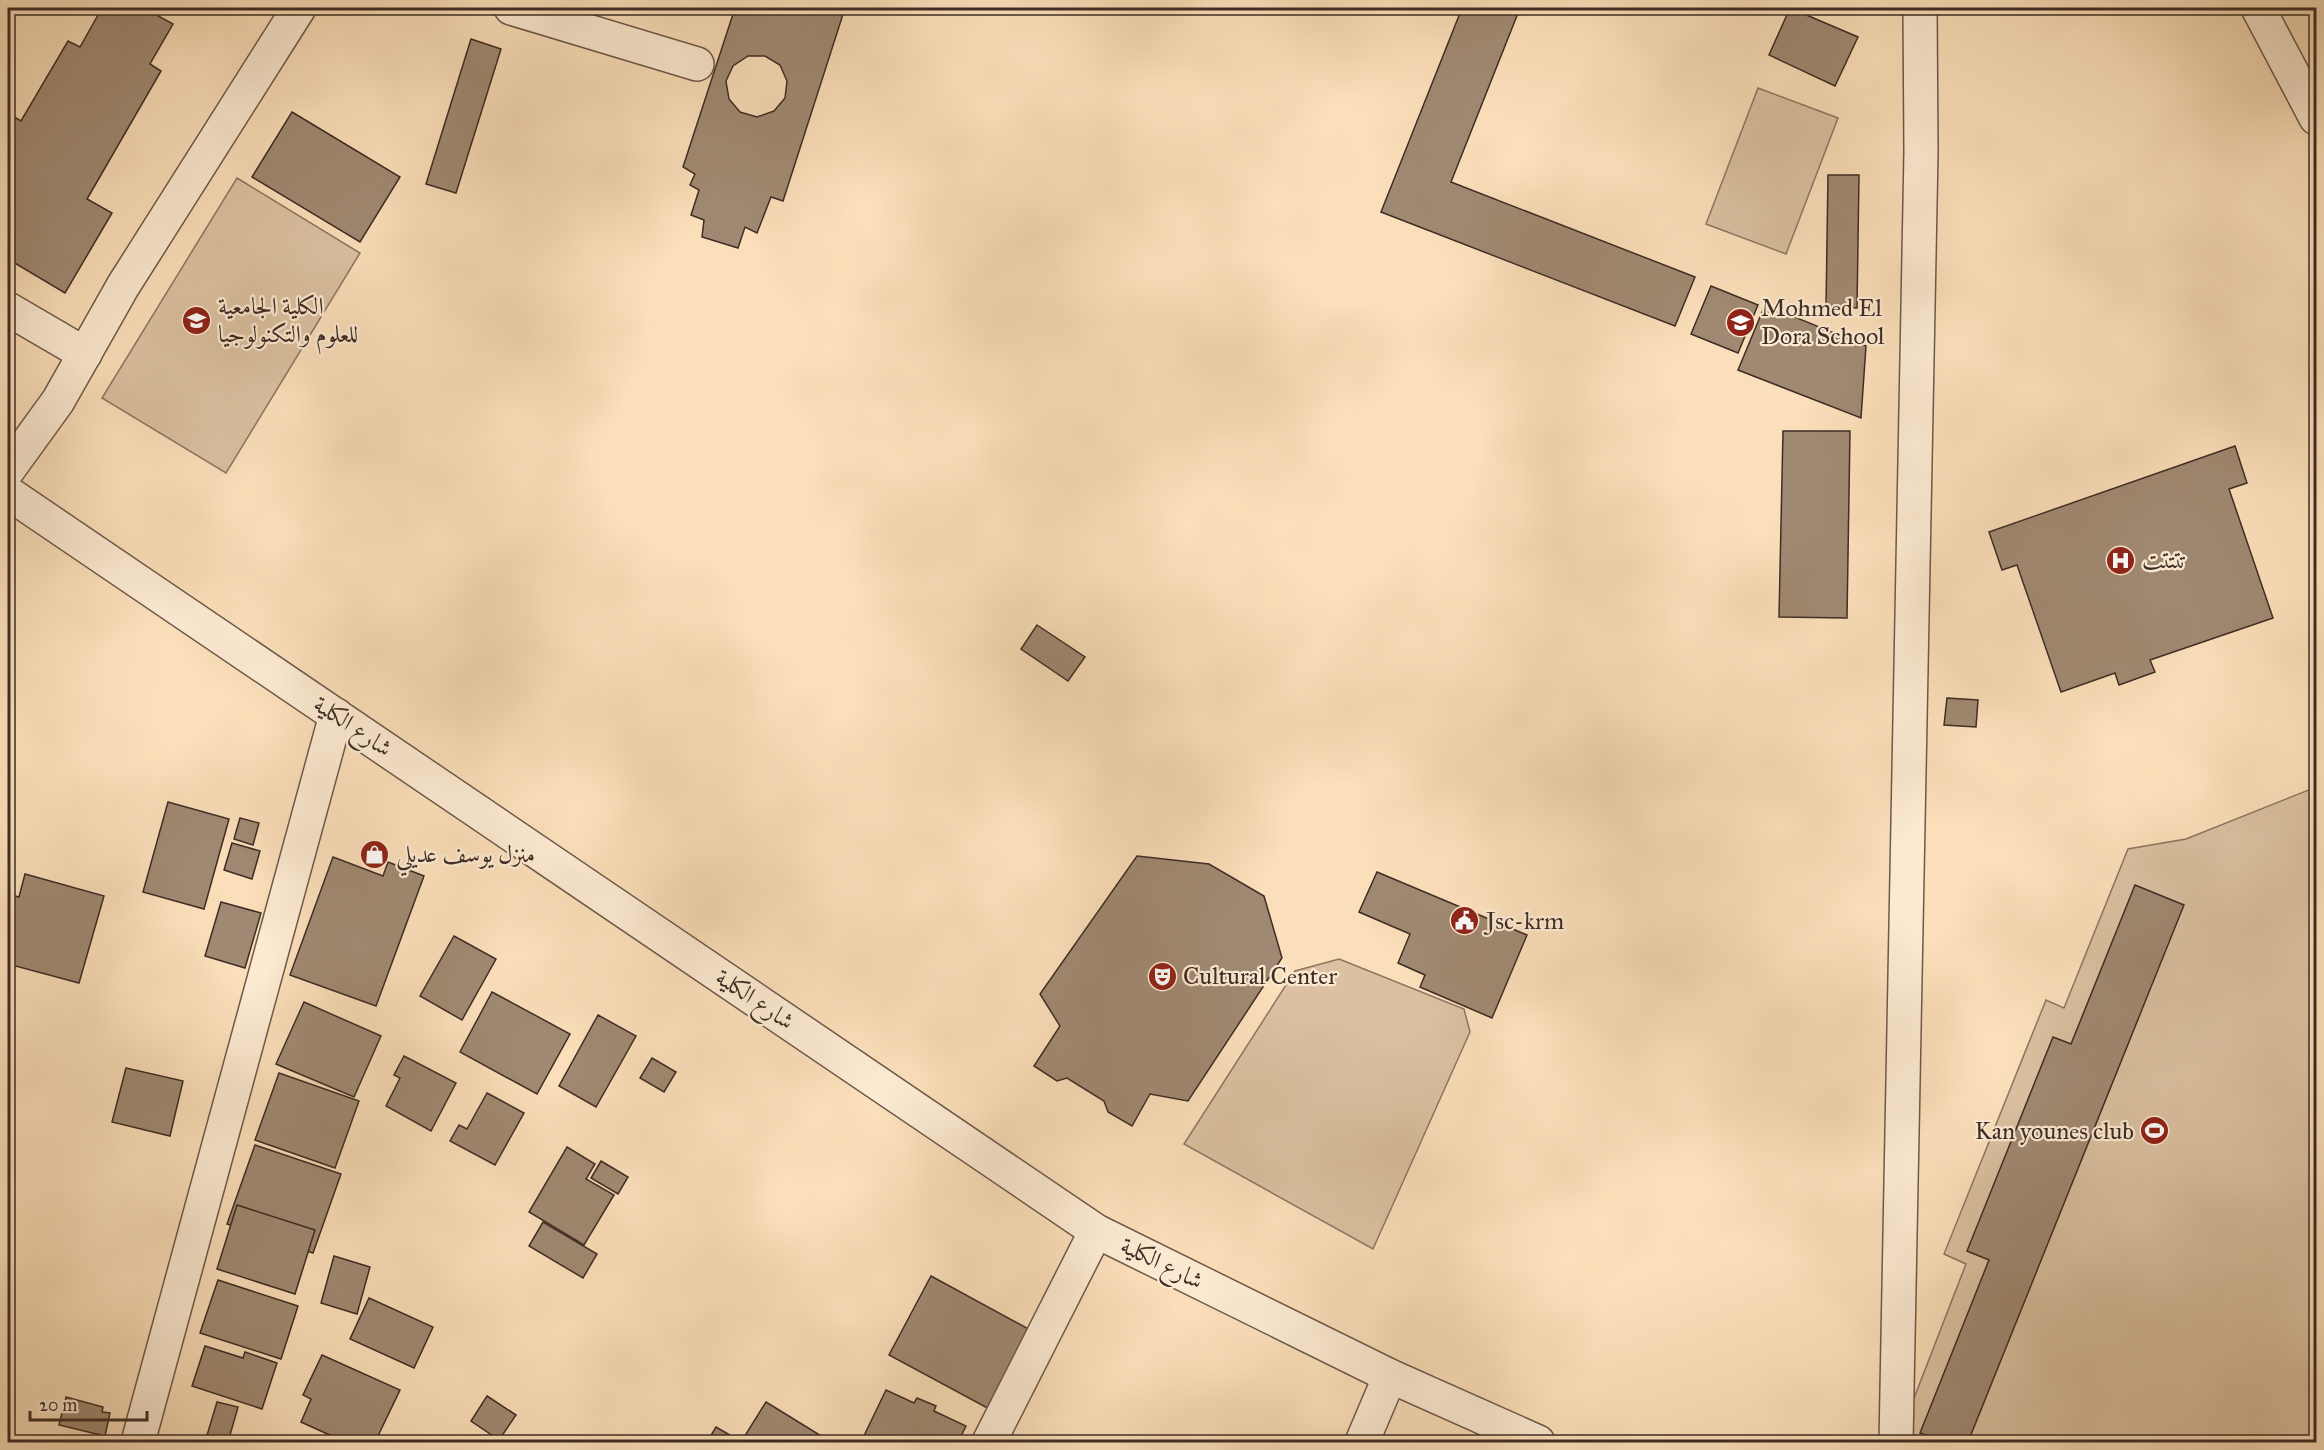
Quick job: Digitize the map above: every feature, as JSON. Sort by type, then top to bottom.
[{"type":"street","points":[[8,470],[58,401],[123,286],[299,8]]},
{"type":"street","points":[[511,8],[697,64]]},
{"type":"street","points":[[1896,1443],[1921,152],[1920,8]]},
{"type":"street","points":[[2258,8],[2316,118]]},
{"type":"street","points":[[8,309],[85,354]]},
{"type":"street","name":"شارع الكلية","points":[[8,493],[1096,1231],[1390,1376],[1498,1434],[1538,1443]]},
{"type":"street","points":[[138,1443],[336,715]]},
{"type":"street","points":[[989,1443],[1096,1231]]},
{"type":"street","points":[[1362,1443],[1390,1376]]},
{"type":"shaded area","points":[[1758,88],[1838,118],[1786,254],[1706,224]]},
{"type":"shaded area","points":[[237,178],[360,253],[226,473],[102,398]]},
{"type":"shaded area","name":"Kan younes club","points":[[2316,787],[2316,1442],[1897,1442],[1966,1264],[1944,1254],[2046,1000],[2064,1008],[2128,849],[2186,839]]},
{"type":"shaded area","points":[[1339,959],[1464,1009],[1470,1032],[1373,1249],[1184,1144],[1295,971]]},
{"type":"building","points":[[102,8],[144,8],[173,24],[150,64],[161,71],[87,199],[112,213],[65,293],[8,259],[8,113],[21,121],[68,41],[80,47]]},
{"type":"building","points":[[735,8],[845,8],[783,201],[771,197],[757,233],[745,227],[738,248],[702,237],[704,220],[691,215],[699,190],[690,185],[695,174],[683,167]],"holes":[[[748,56],[765,56],[780,65],[787,81],[785,98],[774,111],[757,117],[740,112],[729,99],[726,81],[733,66]]]},
{"type":"building","points":[[1462,8],[1520,8],[1451,182],[1695,277],[1675,326],[1381,212]]},
{"type":"building","points":[[1790,8],[1858,37],[1835,86],[1769,55]]},
{"type":"building","points":[[471,39],[501,49],[456,193],[426,184]]},
{"type":"building","points":[[292,112],[400,177],[360,242],[252,177]]},
{"type":"building","points":[[1828,175],[1859,175],[1857,308],[1826,307]]},
{"type":"building","points":[[1711,286],[1758,305],[1738,353],[1691,334]]},
{"type":"building","points":[[1765,305],[1866,346],[1861,418],[1738,370]]},
{"type":"building","points":[[1783,431],[1850,431],[1847,618],[1779,617]]},
{"type":"building","points":[[2235,446],[2247,483],[2229,489],[2273,618],[2150,660],[2155,672],[2119,685],[2115,673],[2061,692],[2017,565],[2002,570],[1989,532]]},
{"type":"building","points":[[1037,625],[1085,657],[1068,681],[1021,649]]},
{"type":"building","points":[[1947,698],[1978,700],[1976,727],[1944,725]]},
{"type":"building","points":[[168,802],[229,819],[204,909],[143,892]]},
{"type":"building","points":[[240,818],[259,823],[253,845],[234,839]]},
{"type":"building","points":[[232,843],[260,851],[252,879],[224,870]]},
{"type":"building","name":"Cultural Center","points":[[1137,856],[1209,864],[1264,896],[1282,958],[1188,1101],[1150,1094],[1132,1126],[1108,1112],[1104,1101],[1067,1078],[1057,1081],[1034,1066],[1060,1026],[1040,994]]},
{"type":"building","points":[[333,857],[383,876],[388,862],[424,876],[376,1006],[290,975]]},
{"type":"building","points":[[1377,872],[1527,935],[1492,1018],[1420,987],[1425,975],[1398,963],[1410,934],[1359,912]]},
{"type":"building","points":[[25,874],[104,896],[79,983],[8,964],[8,894],[19,897]]},
{"type":"building","points":[[2135,885],[2184,905],[1968,1442],[1945,1442],[1920,1433],[1989,1260],[1967,1251],[2053,1037],[2071,1044]]},
{"type":"building","points":[[221,902],[261,913],[245,968],[205,956]]},
{"type":"building","points":[[454,936],[496,959],[462,1020],[420,996]]},
{"type":"building","points":[[492,992],[570,1034],[537,1094],[460,1052]]},
{"type":"building","points":[[304,1002],[381,1036],[354,1097],[276,1064]]},
{"type":"building","points":[[598,1015],[636,1036],[596,1107],[559,1086]]},
{"type":"building","points":[[404,1056],[456,1083],[431,1131],[386,1106],[400,1078],[394,1075]]},
{"type":"building","points":[[652,1058],[676,1072],[664,1092],[640,1078]]},
{"type":"building","points":[[126,1068],[183,1081],[170,1136],[112,1122]]},
{"type":"building","points":[[279,1073],[359,1101],[335,1168],[255,1140]]},
{"type":"building","points":[[487,1093],[524,1113],[495,1165],[450,1141],[459,1125],[467,1129]]},
{"type":"building","points":[[255,1145],[341,1174],[313,1253],[227,1224]]},
{"type":"building","points":[[567,1147],[595,1164],[586,1179],[614,1195],[584,1245],[529,1212]]},
{"type":"building","points":[[601,1161],[628,1177],[618,1194],[591,1178]]},
{"type":"building","points":[[237,1205],[315,1230],[295,1294],[217,1269]]},
{"type":"building","points":[[543,1222],[597,1254],[583,1278],[529,1246]]},
{"type":"building","points":[[334,1256],[370,1267],[357,1314],[321,1303]]},
{"type":"building","points":[[931,1276],[1034,1332],[991,1410],[889,1355]]},
{"type":"building","points":[[218,1280],[298,1306],[281,1359],[200,1333]]},
{"type":"building","points":[[369,1298],[433,1327],[414,1368],[350,1339]]},
{"type":"building","points":[[205,1346],[243,1358],[245,1352],[277,1363],[262,1409],[192,1386]]},
{"type":"building","points":[[322,1355],[400,1390],[375,1442],[345,1442],[301,1422],[311,1399],[303,1395]]},
{"type":"building","points":[[886,1390],[914,1403],[917,1398],[936,1406],[934,1411],[966,1426],[958,1442],[861,1442]]},
{"type":"building","points":[[487,1396],[516,1415],[499,1440],[471,1421]]},
{"type":"building","points":[[66,1397],[103,1407],[102,1412],[110,1413],[105,1436],[59,1425]]},
{"type":"building","points":[[217,1402],[238,1407],[228,1442],[205,1442]]},
{"type":"building","points":[[766,1402],[831,1442],[741,1442]]},
{"type":"building","points":[[716,1427],[735,1438],[732,1442],[707,1442]]},
{"type":"place","name":"الكلية الجامعية للعلوم والتكنولوجيا","points":[[197,320]]},
{"type":"place","name":"Mohmed El Dora School","points":[[1740,322]]},
{"type":"place","name":"تتتتت","points":[[2121,560]]},
{"type":"place","name":"منزل يوسف عديلي","points":[[375,854]]},
{"type":"place","name":"Jsc-krm","points":[[1465,921]]},
{"type":"place","name":"Cultural Center","points":[[1162,976]]},
{"type":"place","name":"Kan younes club","points":[[2155,1131]]}]
